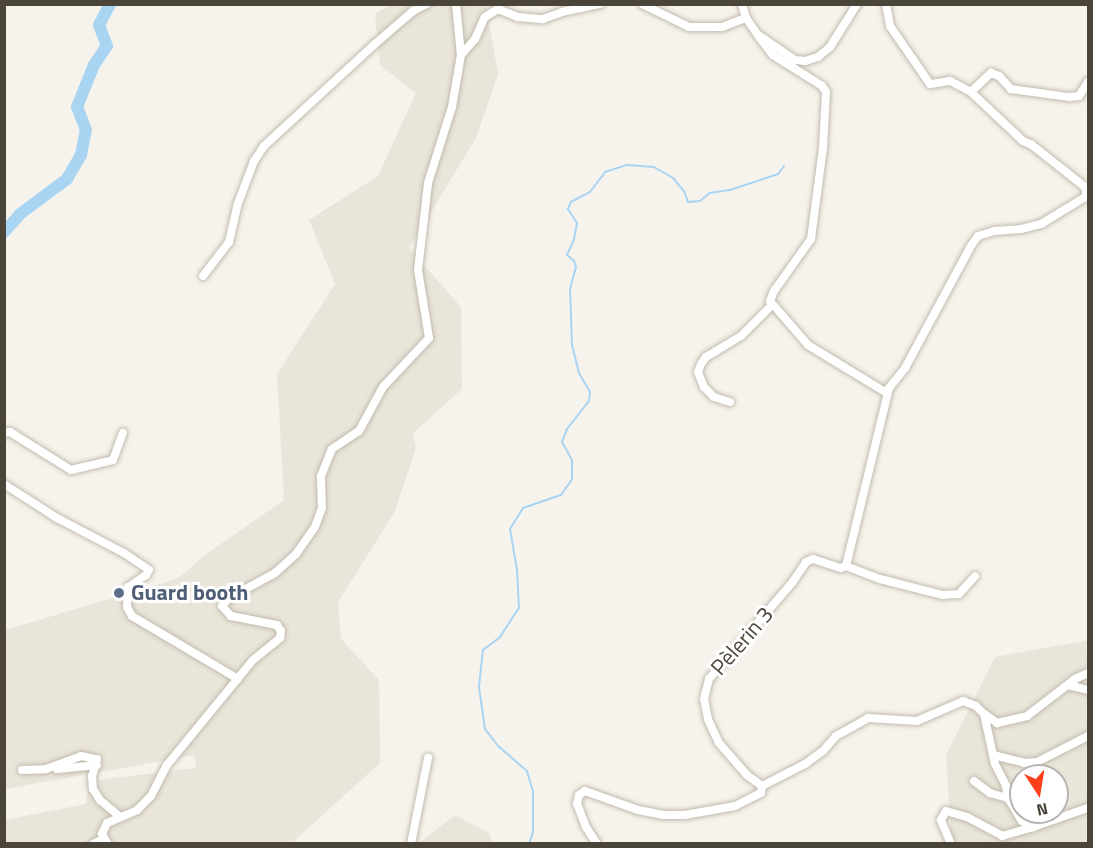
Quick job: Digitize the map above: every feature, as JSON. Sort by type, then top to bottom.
[{"type":"street","points":[[203,276],[229,242],[237,206],[254,161],[264,146],[375,44],[413,11],[427,4]]},
{"type":"street","points":[[93,843],[106,841],[102,830],[106,823],[137,810],[151,796],[167,765],[253,660],[280,638],[282,631],[277,625],[231,616],[224,611],[222,606],[225,601],[275,573],[296,554],[315,527],[322,508],[321,476],[332,449],[359,431],[383,387],[429,338],[418,270],[428,183],[452,107],[460,55],[456,4]]},
{"type":"street","points":[[460,55],[475,39],[485,17],[498,9],[518,17],[543,19],[601,4]]},
{"type":"street","points":[[642,4],[689,27],[722,27],[746,18]]},
{"type":"street","points":[[742,4],[746,18],[773,55],[822,86],[826,92],[823,148],[811,239],[774,291],[770,301],[808,345],[886,393]]},
{"type":"street","points":[[757,33],[795,60],[805,61],[818,57],[830,47],[857,4]]},
{"type":"street","points":[[886,4],[890,26],[930,84],[950,81],[971,92],[1023,141],[1032,145],[1085,187],[1087,196],[1041,224],[1021,229],[994,231],[978,236],[905,368],[886,393],[846,566],[880,579],[943,595],[959,594],[975,576]]},
{"type":"street","points":[[971,92],[991,73],[999,76],[1011,89],[1069,97],[1079,96],[1089,82]]},
{"type":"street","points":[[730,402],[714,397],[704,387],[698,372],[706,357],[741,336],[772,305]]},
{"type":"street","points":[[4,433],[10,432],[71,470],[113,460],[123,433]]},
{"type":"street","points":[[4,484],[57,518],[124,553],[149,570],[146,576],[135,580],[128,587],[127,608],[132,616],[238,679]]},
{"type":"street","name":"Pèlerin 3","points":[[762,786],[747,775],[719,743],[708,719],[704,699],[709,679],[792,583],[806,562],[813,560],[842,568],[846,566]]},
{"type":"street","points":[[597,843],[586,826],[577,804],[579,795],[585,791],[638,810],[663,815],[685,815],[735,806],[760,793],[762,786],[805,764],[823,751],[836,735],[868,718],[917,721],[963,701],[976,706],[998,723],[1027,716],[1068,685],[1089,673]]},
{"type":"street","points":[[1068,685],[1089,690]]},
{"type":"street","points":[[984,714],[993,755],[1006,786],[1008,798],[1022,821],[1033,827]]},
{"type":"street","points":[[993,755],[1024,763],[1037,762],[1089,736]]},
{"type":"street","points":[[22,770],[46,769],[81,756],[97,759],[92,776],[93,789],[100,800],[120,817]]},
{"type":"street","points":[[411,843],[428,759]]},
{"type":"street","points":[[53,770],[97,765]]},
{"type":"street","points":[[974,781],[990,793],[1008,798]]},
{"type":"street","points":[[951,843],[941,820],[946,812],[968,817],[1002,836],[1089,808]]},
{"type":"shaded area","points":[[390,5],[486,5],[498,74],[476,138],[409,248],[461,307],[462,389],[413,433],[416,448],[394,513],[338,602],[341,639],[379,680],[380,763],[295,840],[295,843],[5,843],[5,820],[86,804],[89,781],[196,768],[195,755],[5,789],[5,630],[177,579],[208,553],[284,500],[277,374],[335,284],[309,220],[378,176],[416,93],[380,65],[375,14]]},
{"type":"shaded area","points":[[1088,640],[1088,843],[952,843],[946,755],[995,657]]},
{"type":"shaded area","points":[[455,815],[489,833],[493,843],[419,843]]},
{"type":"waterway","points":[[4,232],[20,214],[67,179],[81,155],[86,130],[77,107],[94,65],[107,46],[99,25],[110,4]]},
{"type":"waterway","points":[[529,844],[533,832],[533,791],[527,771],[499,747],[485,729],[479,687],[483,650],[500,637],[519,608],[517,570],[510,529],[523,508],[561,495],[572,479],[572,460],[562,442],[567,429],[589,401],[590,392],[579,373],[572,345],[570,289],[576,267],[574,261],[567,255],[574,239],[577,223],[568,209],[571,202],[590,192],[605,172],[627,165],[654,167],[673,178],[684,191],[688,202],[700,201],[710,193],[730,190],[778,174],[784,166]]},
{"type":"place","name":"Guard booth","points":[[119,593]]}]
